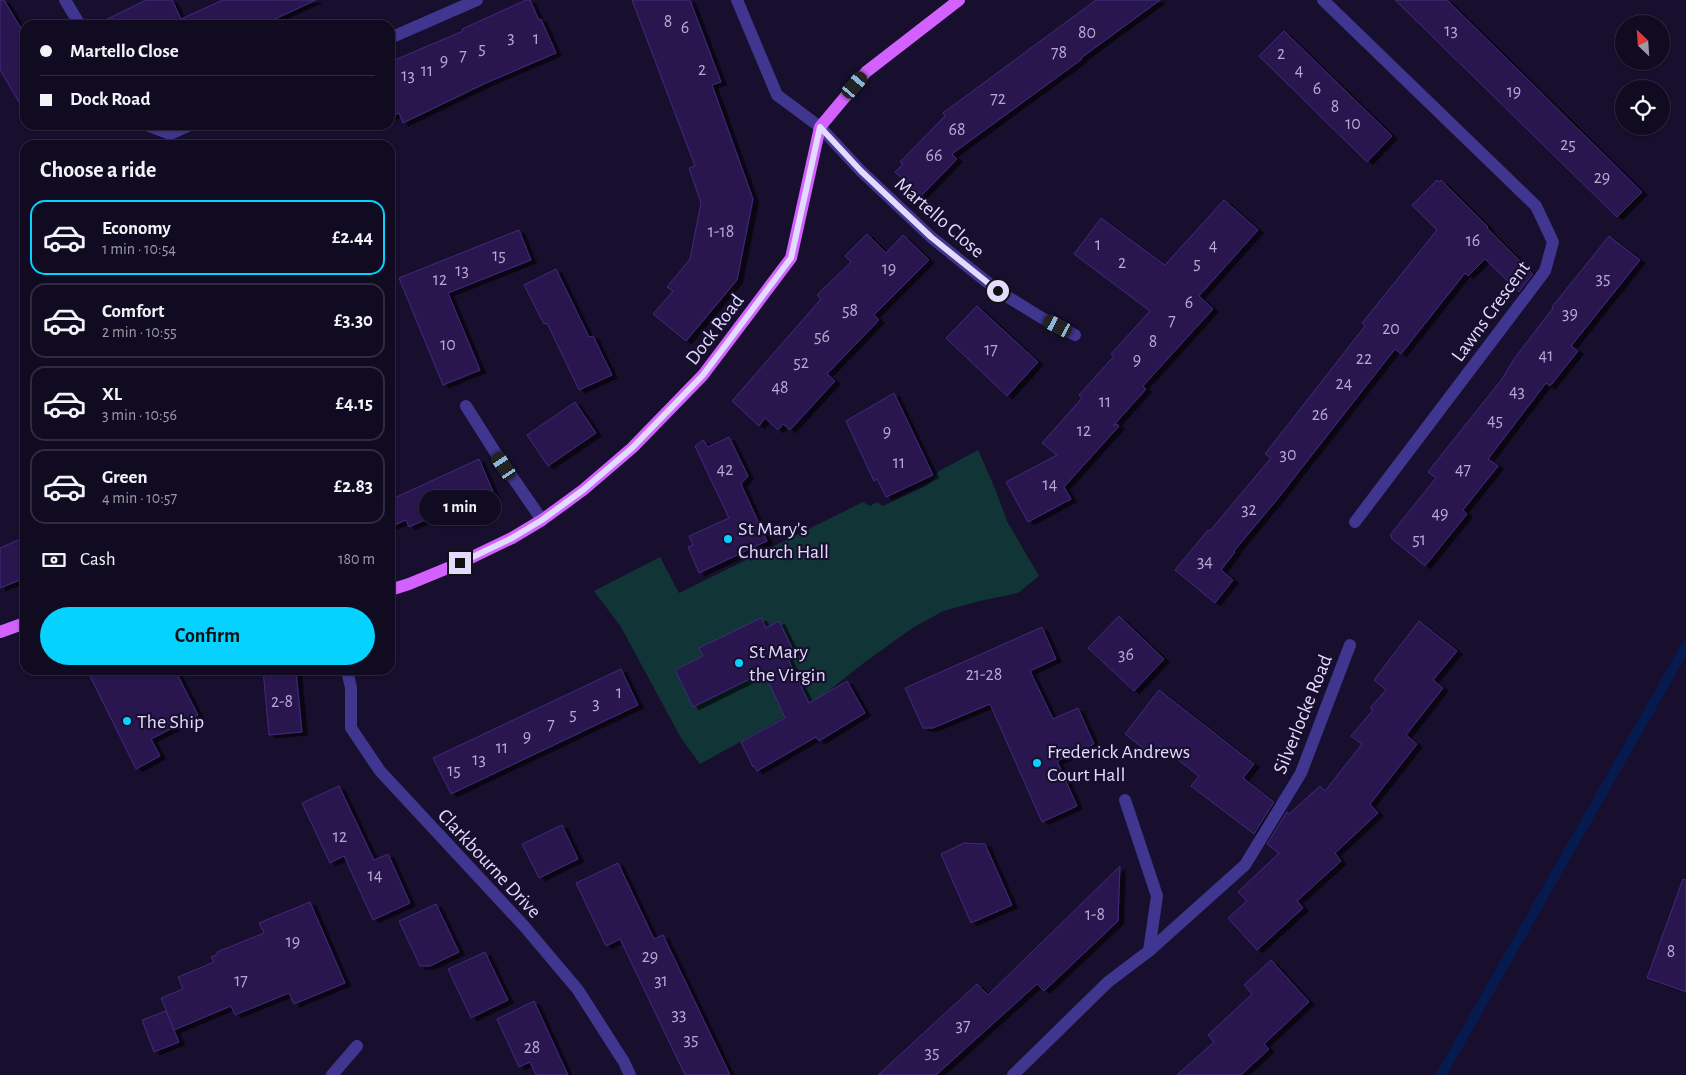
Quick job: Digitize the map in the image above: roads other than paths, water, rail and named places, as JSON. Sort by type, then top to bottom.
[{"type":"main road","name":"Dock Road","points":[[395,588],[460,563],[512,538],[542,520],[583,490],[632,448],[703,375],[791,258],[820,127],[866,72],[959,0]]},
{"type":"main road","points":[[3,630],[20,625]]},
{"type":"street","points":[[65,0],[77,20]]},
{"type":"street","points":[[395,36],[476,0]]},
{"type":"street","name":"Martello Close","points":[[737,0],[777,95],[820,127],[861,171],[931,237],[998,291],[1042,318],[1075,334]]},
{"type":"street","name":"Lawns Crescent","points":[[1323,0],[1536,206],[1552,242],[1544,271],[1355,522]]},
{"type":"street","points":[[159,130],[170,134],[179,130]]},
{"type":"street","points":[[466,406],[542,520]]},
{"type":"street","name":"Silverlocke Road","points":[[1013,1075],[1108,982],[1149,951],[1244,864],[1301,773],[1350,646]]},
{"type":"street","name":"Clarkbourne Drive","points":[[348,675],[351,688],[351,728],[380,771],[524,926],[578,990],[624,1062],[630,1075]]},
{"type":"street","points":[[1125,800],[1157,896],[1149,951]]},
{"type":"street","points":[[332,1075],[357,1046]]},
{"type":"waterway","points":[[1441,1075],[1686,646]]},
{"type":"place","name":"St Mary's Church Hall","points":[[728,539]]},
{"type":"place","name":"St Mary the Virgin","points":[[739,663]]},
{"type":"place","name":"The Ship","points":[[127,721]]},
{"type":"place","name":"Frederick Andrews Court Hall","points":[[1037,763]]}]
